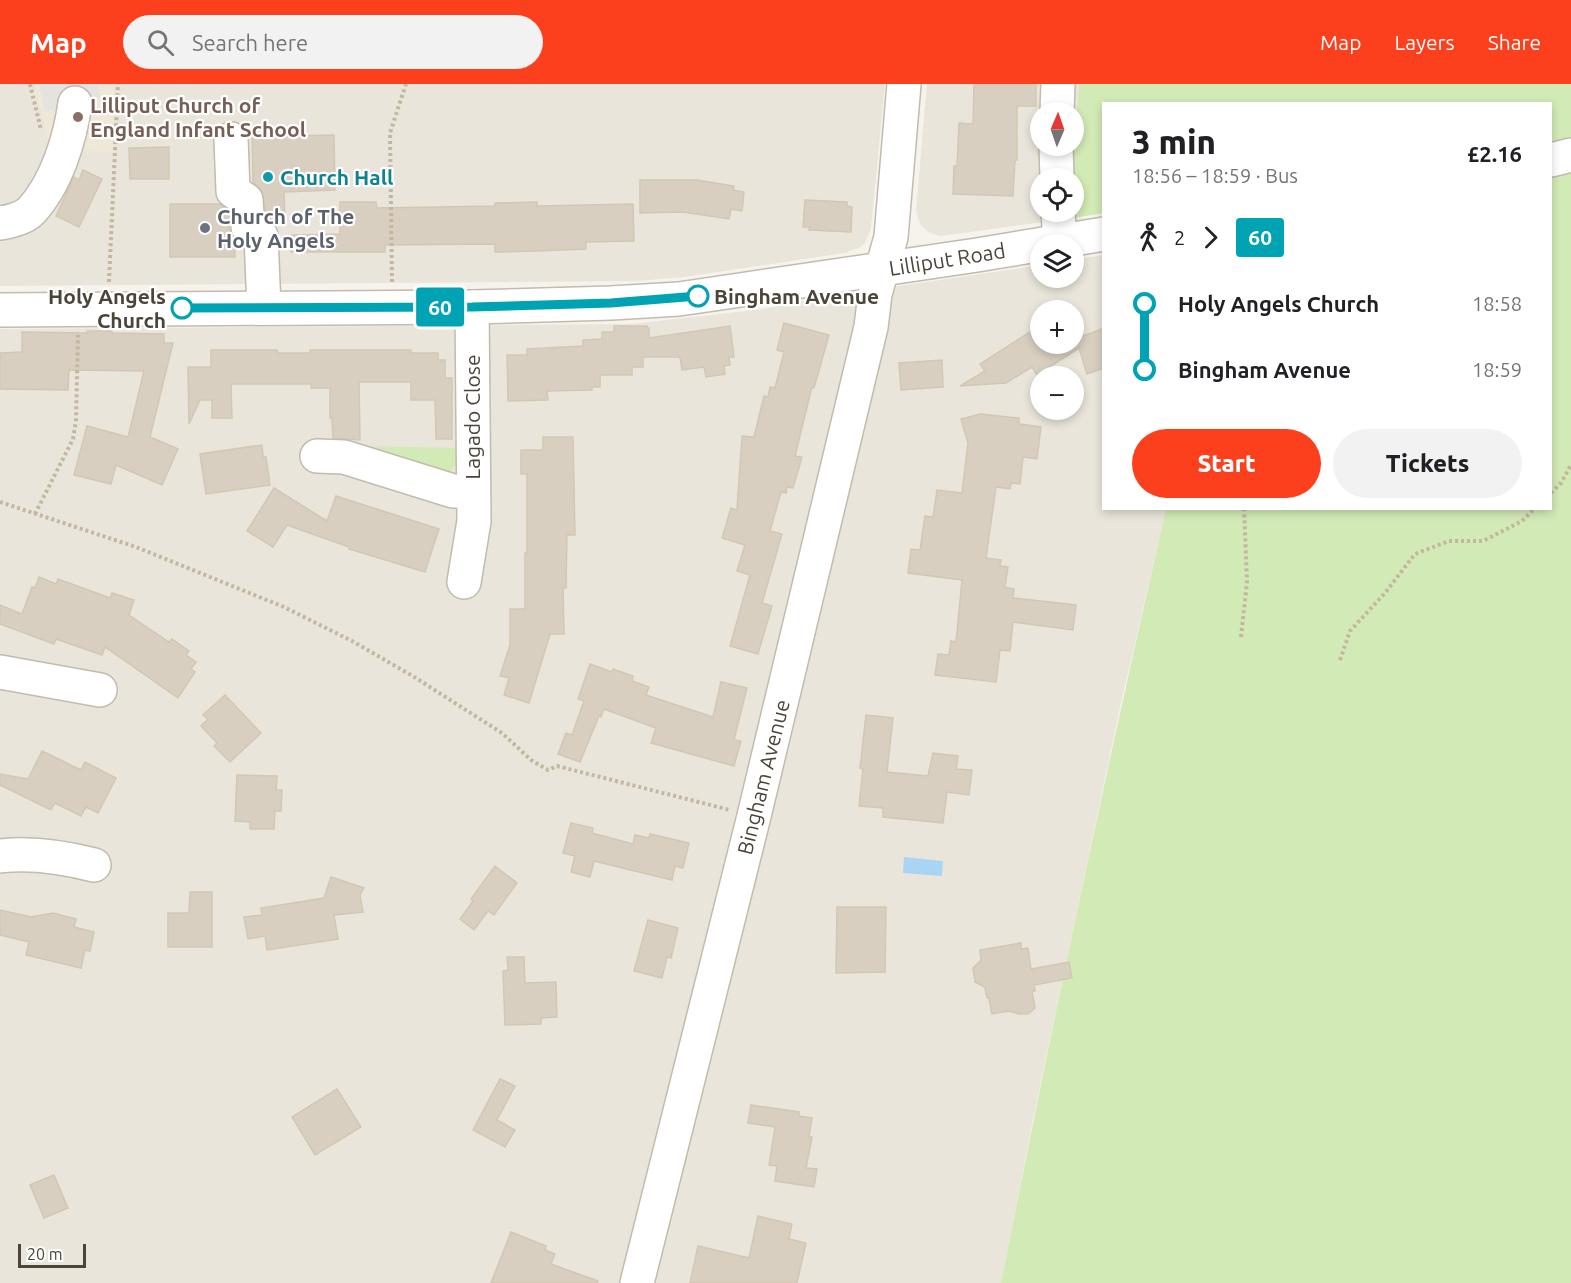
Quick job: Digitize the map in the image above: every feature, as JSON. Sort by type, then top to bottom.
[{"type":"street","name":"Bingham Avenue","points":[[637,1283],[754,816],[872,327],[875,294],[891,237],[904,84]]},
{"type":"street","points":[[1057,102],[1058,84]]},
{"type":"street","points":[[0,223],[9,222],[29,213],[51,180],[71,134],[75,104]]},
{"type":"street","points":[[231,139],[233,191],[246,200],[248,227],[261,236],[264,308]]},
{"type":"street","points":[[1552,160],[1571,155]]},
{"type":"street","name":"Lilliput Road","points":[[0,310],[472,307],[679,299],[881,269],[1059,226],[1102,234]]},
{"type":"street","name":"Lagado Close","points":[[464,582],[474,521],[472,307]]},
{"type":"street","name":"Lagado Close","points":[[317,456],[344,457],[453,491],[473,491]]},
{"type":"street","points":[[0,672],[100,690]]},
{"type":"street","points":[[0,856],[26,854],[54,856],[94,865]]},
{"type":"path","points":[[35,514],[73,439],[91,309],[109,281],[118,84]]},
{"type":"path","points":[[393,307],[390,133],[406,84]]},
{"type":"path","points":[[1552,492],[1561,483],[1571,465]]},
{"type":"path","points":[[0,502],[136,547],[284,607],[352,641],[421,681],[502,733],[531,760],[548,770],[558,766],[754,816]]},
{"type":"path","points":[[1241,637],[1247,582],[1244,510]]},
{"type":"path","points":[[1340,660],[1350,631],[1415,554],[1449,540],[1483,541],[1522,521],[1533,510]]},
{"type":"shaded area","points":[[0,84],[885,84],[871,228],[865,243],[859,248],[844,253],[685,277],[637,281],[0,286]]},
{"type":"shaded area","name":"Lilliput Church of England Infant School","points":[[35,84],[114,84],[113,152],[50,150]]},
{"type":"shaded area","points":[[39,84],[98,84],[100,97],[45,112]]},
{"type":"shaded area","points":[[927,84],[1079,84],[1078,102],[1030,102],[1030,156],[1073,156],[1072,168],[1030,168],[1030,222],[1045,222],[940,236],[928,232],[920,224],[916,211]]},
{"type":"shaded area","points":[[1102,255],[1102,510],[1166,510],[1120,707],[1032,1124],[1001,1283],[0,1283],[0,329],[632,324],[763,309],[818,298],[1030,267],[1030,288],[1084,288],[1084,258]]},
{"type":"green space","points":[[1079,84],[1571,84],[1571,1283],[1001,1283],[1080,895],[1166,510],[1552,510],[1552,102],[1102,102],[1102,213],[1084,216],[1084,168],[1072,168],[1073,156],[1084,156],[1084,102],[1077,102]]},
{"type":"green space","points":[[359,446],[464,448],[459,462],[448,472]]},
{"type":"water","points":[[904,857],[943,861],[942,876],[903,873]]},
{"type":"building","points":[[974,84],[1036,84],[1036,102],[1030,102],[1030,106],[1017,106],[1017,160],[1015,160],[1013,196],[953,194],[959,123],[973,124]]},
{"type":"building","points":[[282,133],[283,136],[334,135],[335,190],[284,192],[285,220],[271,220],[266,217],[262,191],[253,182],[252,134]]},
{"type":"building","points":[[169,147],[169,179],[130,179],[129,148]]},
{"type":"building","points":[[83,170],[102,179],[79,227],[56,216],[74,177],[79,180]]},
{"type":"building","points":[[640,180],[697,180],[734,186],[733,190],[744,192],[742,211],[731,209],[729,219],[683,212],[640,213]]},
{"type":"building","points":[[805,200],[847,202],[847,206],[852,207],[851,232],[809,230],[810,227],[803,227]]},
{"type":"building","points":[[340,202],[376,202],[377,208],[495,206],[495,203],[537,202],[537,206],[633,204],[634,241],[586,242],[586,249],[537,251],[495,252],[495,244],[385,245],[385,252],[291,252],[291,235],[340,234]]},
{"type":"building","name":"Church of The Holy Angels","points":[[170,204],[220,204],[228,210],[229,229],[235,240],[235,257],[170,257]]},
{"type":"building","points":[[784,323],[829,335],[814,388],[812,387],[795,456],[802,457],[793,488],[787,487],[786,493],[781,492],[770,531],[782,534],[762,603],[772,606],[758,654],[730,646],[750,575],[737,571],[745,545],[722,538],[731,508],[737,510],[742,436],[754,437],[764,396],[768,397],[770,387],[775,388],[784,352],[777,350]]},
{"type":"building","points":[[614,326],[647,326],[649,338],[730,326],[734,357],[729,357],[730,365],[724,366],[725,374],[706,377],[704,367],[682,370],[680,357],[643,357],[643,367],[632,367],[632,375],[600,375],[600,387],[592,387],[592,390],[547,391],[548,400],[508,401],[507,355],[527,355],[527,349],[583,346],[583,340],[602,339],[602,332],[614,332]]},
{"type":"building","points":[[1102,329],[1102,369],[1087,374],[1081,354],[1084,354],[1084,336]]},
{"type":"building","points":[[87,331],[164,334],[164,343],[173,343],[150,437],[178,449],[162,485],[116,465],[111,484],[74,475],[87,426],[128,437],[144,371],[69,370],[68,390],[0,389],[0,353],[22,352],[22,332],[87,333]]},
{"type":"building","points":[[1030,332],[1030,354],[1070,354],[1051,366],[1030,366],[1030,368],[1006,383],[960,386],[985,371],[980,364]]},
{"type":"building","points":[[211,350],[277,350],[278,353],[310,353],[310,350],[411,350],[411,353],[438,353],[438,360],[445,360],[445,378],[452,378],[452,439],[436,439],[435,400],[411,400],[411,382],[359,382],[360,440],[333,438],[330,388],[311,388],[311,384],[231,384],[232,418],[212,418],[212,400],[200,400],[189,424],[188,367],[211,367]]},
{"type":"building","points":[[942,360],[943,387],[901,390],[899,363]]},
{"type":"building","points":[[980,414],[1019,418],[1019,424],[1041,427],[1037,459],[1023,457],[1020,484],[1011,483],[1010,489],[996,487],[986,558],[1001,560],[1000,566],[1008,567],[1005,587],[1014,589],[1013,598],[1076,605],[1073,630],[1013,622],[1010,651],[1000,650],[996,682],[935,675],[938,654],[949,655],[951,641],[956,642],[962,580],[908,573],[911,549],[920,550],[925,516],[933,517],[937,490],[962,493],[968,443],[961,419]]},
{"type":"building","points":[[543,437],[573,437],[575,535],[567,535],[566,588],[563,588],[564,634],[550,634],[529,703],[504,695],[509,678],[500,676],[510,645],[510,609],[525,609],[527,474],[521,474],[521,450],[543,450]]},
{"type":"building","points":[[262,445],[270,485],[206,494],[200,454]]},
{"type":"building","points":[[274,488],[327,521],[336,496],[439,529],[425,572],[349,549],[349,547],[287,525],[273,547],[247,531]]},
{"type":"building","points":[[39,577],[56,584],[58,579],[110,598],[112,593],[134,600],[129,615],[169,642],[172,639],[189,651],[186,655],[196,662],[191,669],[195,672],[178,698],[105,647],[102,655],[56,639],[54,644],[0,624],[0,605],[22,614],[32,587],[35,588]]},
{"type":"building","points":[[590,664],[633,676],[632,681],[649,687],[646,695],[713,717],[721,682],[747,688],[734,740],[741,741],[734,766],[651,743],[656,728],[604,709],[580,762],[558,754],[566,733],[572,735],[584,701],[578,699]]},
{"type":"building","points":[[225,695],[261,733],[230,762],[214,746],[217,743],[201,726],[208,719],[203,715]]},
{"type":"building","points":[[866,715],[893,718],[887,772],[928,776],[933,753],[958,756],[956,769],[972,770],[969,795],[947,792],[943,823],[883,817],[883,808],[859,806],[863,769],[860,768]]},
{"type":"building","points":[[42,751],[81,770],[85,762],[116,778],[98,813],[86,807],[81,816],[55,803],[51,810],[0,785],[0,774],[28,779]]},
{"type":"building","points":[[237,775],[277,776],[276,790],[282,790],[281,811],[275,811],[274,829],[250,829],[250,822],[235,821]]},
{"type":"building","points":[[571,823],[593,828],[592,833],[633,844],[635,835],[649,838],[650,834],[689,843],[683,868],[675,866],[672,880],[594,861],[590,877],[571,872],[575,856],[563,853]]},
{"type":"building","points":[[495,866],[517,883],[494,915],[488,911],[474,930],[460,919],[473,901],[471,899]]},
{"type":"building","points":[[331,877],[364,888],[360,895],[363,912],[334,915],[338,939],[267,950],[265,936],[248,939],[244,917],[262,915],[261,908],[324,898]]},
{"type":"building","points":[[190,892],[212,892],[212,947],[168,947],[168,913],[189,913]]},
{"type":"building","points":[[837,907],[886,907],[885,972],[836,973]]},
{"type":"building","points":[[0,910],[31,917],[53,913],[76,919],[74,927],[94,932],[90,951],[85,950],[81,968],[26,955],[29,942],[0,935]]},
{"type":"building","points":[[648,920],[678,928],[671,958],[667,957],[662,978],[634,971]]},
{"type":"building","points":[[1021,943],[1021,949],[1028,948],[1031,969],[1069,962],[1072,978],[1034,985],[1035,991],[1032,991],[1035,1008],[1028,1014],[1009,1011],[992,1014],[985,987],[975,982],[973,968],[981,960],[980,950]]},
{"type":"building","points":[[507,957],[524,957],[525,983],[556,982],[557,1017],[541,1018],[541,1024],[505,1025],[503,971],[508,970]]},
{"type":"building","points":[[500,1079],[515,1086],[497,1120],[515,1130],[505,1147],[473,1130]]},
{"type":"building","points":[[337,1089],[361,1127],[315,1155],[292,1117]]},
{"type":"building","points":[[751,1105],[799,1112],[799,1116],[812,1118],[809,1137],[812,1137],[806,1168],[817,1169],[814,1187],[775,1181],[777,1166],[769,1165],[775,1127],[748,1123]]},
{"type":"building","points":[[54,1175],[68,1208],[44,1218],[30,1185]]},
{"type":"building","points":[[758,1216],[792,1224],[789,1239],[806,1243],[797,1283],[690,1283],[698,1246],[749,1258]]},
{"type":"building","points":[[511,1232],[546,1246],[545,1250],[555,1254],[551,1264],[598,1281],[597,1283],[491,1283]]},
{"type":"bus line","name":"60","points":[[182,308],[472,307],[611,303],[698,296]]},
{"type":"place","name":"Lilliput Church of England Infant School","points":[[78,117]]},
{"type":"place","name":"Church Hall","points":[[268,177]]},
{"type":"place","name":"Church of The Holy Angels","points":[[205,228]]},
{"type":"place","name":"Bingham Avenue","points":[[698,296]]},
{"type":"place","name":"Holy Angels Church","points":[[182,308]]}]
